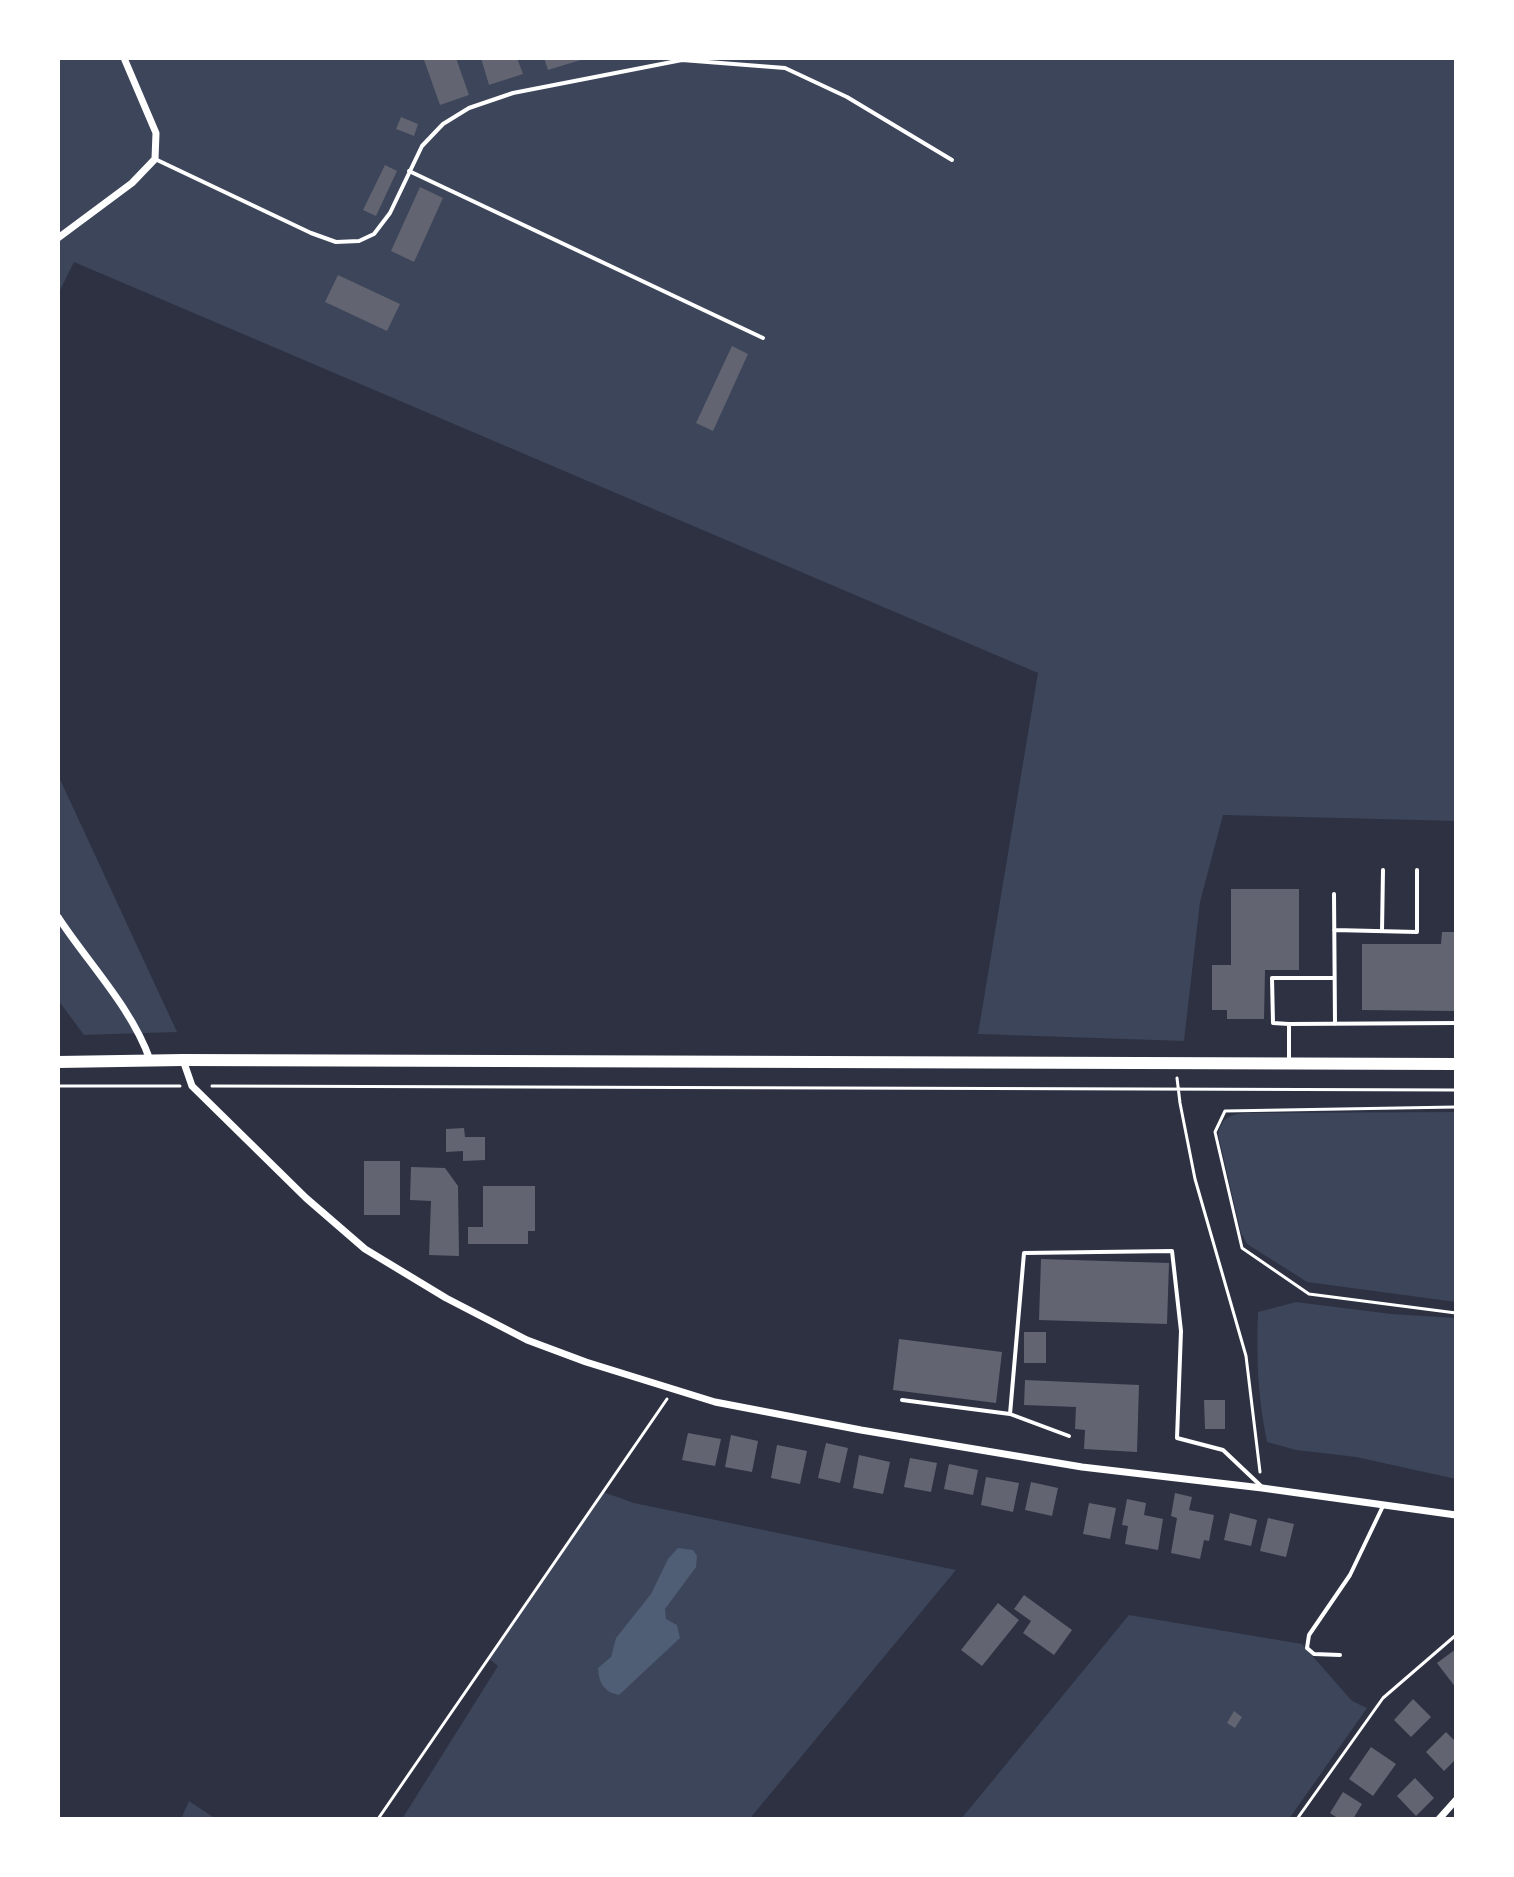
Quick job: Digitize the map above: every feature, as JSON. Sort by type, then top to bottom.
[{"type":"main road","points":[[58,1062],[1456,1064]]},
{"type":"street","points":[[58,238],[132,183],[155,159],[156,133],[124,58]]},
{"type":"street","points":[[58,917],[126,1014],[144,1043],[150,1060]]},
{"type":"street","points":[[183,1060],[192,1086],[306,1198],[365,1249],[446,1298],[527,1340],[586,1362],[730,1404],[1067,1465],[1456,1515]]},
{"type":"street","points":[[1439,1819],[1456,1800]]},
{"type":"lane","points":[[155,159],[311,233],[336,242],[359,241],[374,234],[390,213],[422,146],[443,124],[469,108],[513,93],[682,60],[785,68],[847,97],[952,160]]},
{"type":"lane","points":[[409,171],[763,338]]},
{"type":"lane","points":[[1382,931],[1383,870]]},
{"type":"lane","points":[[1334,930],[1417,932],[1417,870]]},
{"type":"lane","points":[[1334,894],[1335,1024]]},
{"type":"lane","points":[[1334,978],[1272,978],[1273,1023],[1456,1023]]},
{"type":"lane","points":[[1289,1024],[1289,1063]]},
{"type":"lane","points":[[1010,1414],[1024,1253],[1172,1251],[1181,1331],[1177,1438],[1223,1450],[1262,1488]]},
{"type":"lane","points":[[902,1400],[1010,1414],[1069,1436]]},
{"type":"lane","points":[[1340,1655],[1314,1654],[1307,1648],[1309,1635],[1350,1575],[1384,1504]]},
{"type":"path","points":[[1177,1063],[1178,1090],[1195,1179],[1246,1356],[1262,1488]]},
{"type":"path","points":[[58,1086],[1456,1090]]},
{"type":"path","points":[[1456,1107],[1225,1111],[1215,1132],[1242,1248],[1309,1294],[1456,1313]]},
{"type":"path","points":[[378,1819],[672,1388]]},
{"type":"path","points":[[1297,1819],[1383,1698],[1456,1635]]},
{"type":"shaded area","points":[[58,58],[1456,58],[1456,821],[1223,815],[1200,902],[1184,1041],[978,1034],[1038,673],[74,262],[58,294]]},
{"type":"shaded area","points":[[58,775],[177,1032],[84,1035],[58,1000]]},
{"type":"shaded area","points":[[1456,1112],[1456,1302],[1307,1282],[1247,1244],[1241,1233],[1218,1134],[1227,1118],[1244,1113]]},
{"type":"shaded area","points":[[1296,1302],[1456,1318],[1456,1479],[1267,1442],[1258,1377],[1258,1312]]},
{"type":"shaded area","points":[[603,1492],[634,1503],[956,1570],[752,1816],[755,1819],[402,1819],[498,1666],[488,1658]]},
{"type":"shaded area","points":[[678,1548],[693,1550],[697,1556],[696,1567],[665,1609],[666,1619],[677,1625],[680,1638],[619,1695],[610,1692],[601,1682],[598,1668],[611,1657],[616,1638],[651,1594],[668,1559]]},
{"type":"shaded area","points":[[1129,1615],[1302,1644],[1352,1701],[1367,1708],[1289,1819],[961,1819]]},
{"type":"shaded area","points":[[189,1801],[216,1819],[181,1819]]},
{"type":"building","points":[[456,58],[469,95],[440,105],[424,60]]},
{"type":"building","points":[[481,58],[517,58],[523,74],[489,85]]},
{"type":"building","points":[[544,58],[584,58],[584,59],[548,70]]},
{"type":"building","points":[[401,117],[418,124],[414,136],[396,129]]},
{"type":"building","points":[[385,165],[397,171],[376,216],[363,210]]},
{"type":"building","points":[[420,187],[443,198],[414,262],[391,251]]},
{"type":"building","points":[[338,275],[400,304],[387,331],[325,302]]},
{"type":"building","points":[[732,346],[748,354],[713,431],[696,423]]},
{"type":"building","points":[[1231,889],[1299,889],[1299,970],[1265,970],[1264,1019],[1227,1019],[1227,1010],[1212,1010],[1212,965],[1231,965]]},
{"type":"building","points":[[1442,932],[1456,932],[1456,1011],[1362,1010],[1362,944],[1441,944]]},
{"type":"building","points":[[464,1128],[465,1137],[485,1137],[485,1160],[463,1161],[463,1151],[446,1152],[446,1129]]},
{"type":"building","points":[[364,1161],[400,1161],[400,1215],[364,1215]]},
{"type":"building","points":[[411,1167],[445,1168],[458,1186],[459,1256],[429,1255],[431,1201],[410,1200]]},
{"type":"building","points":[[483,1186],[535,1186],[535,1231],[528,1231],[528,1244],[468,1244],[468,1227],[483,1227]]},
{"type":"building","points":[[1041,1259],[1169,1263],[1167,1324],[1039,1320]]},
{"type":"building","points":[[1024,1332],[1046,1332],[1046,1363],[1024,1363]]},
{"type":"building","points":[[899,1339],[1002,1352],[996,1403],[893,1390]]},
{"type":"building","points":[[1025,1380],[1139,1385],[1137,1452],[1084,1449],[1085,1430],[1075,1429],[1076,1407],[1024,1405]]},
{"type":"building","points":[[1204,1400],[1225,1400],[1225,1429],[1205,1429]]},
{"type":"building","points":[[688,1433],[721,1439],[715,1466],[682,1460]]},
{"type":"building","points":[[731,1435],[758,1441],[752,1472],[725,1467]]},
{"type":"building","points":[[826,1443],[848,1448],[840,1483],[818,1478]]},
{"type":"building","points":[[777,1445],[807,1451],[800,1484],[771,1478]]},
{"type":"building","points":[[859,1455],[890,1462],[883,1494],[853,1488]]},
{"type":"building","points":[[910,1458],[937,1463],[931,1492],[904,1487]]},
{"type":"building","points":[[949,1464],[978,1470],[973,1495],[944,1489]]},
{"type":"building","points":[[986,1477],[1019,1483],[1013,1512],[981,1505]]},
{"type":"building","points":[[1031,1482],[1058,1488],[1052,1516],[1025,1510]]},
{"type":"building","points":[[1175,1493],[1192,1497],[1189,1510],[1214,1515],[1209,1541],[1204,1540],[1200,1559],[1171,1553],[1177,1518],[1171,1516]]},
{"type":"building","points":[[1127,1499],[1146,1503],[1144,1515],[1163,1519],[1158,1550],[1125,1544],[1128,1526],[1122,1525]]},
{"type":"building","points":[[1089,1503],[1116,1508],[1110,1539],[1083,1534]]},
{"type":"building","points":[[1230,1513],[1257,1520],[1251,1546],[1224,1540]]},
{"type":"building","points":[[1268,1518],[1294,1524],[1286,1557],[1260,1551]]},
{"type":"building","points":[[1024,1595],[1072,1630],[1054,1655],[1023,1633],[1031,1621],[1014,1609]]},
{"type":"building","points":[[998,1603],[1019,1620],[982,1666],[961,1650]]},
{"type":"building","points":[[1456,1649],[1456,1688],[1437,1663]]},
{"type":"building","points":[[1413,1699],[1431,1717],[1411,1737],[1394,1720]]},
{"type":"building","points":[[1234,1711],[1242,1717],[1235,1728],[1227,1723]]},
{"type":"building","points":[[1446,1732],[1456,1742],[1456,1759],[1444,1771],[1426,1752]]},
{"type":"building","points":[[1371,1747],[1396,1764],[1373,1796],[1349,1779]]},
{"type":"building","points":[[1415,1778],[1434,1798],[1416,1816],[1397,1796]]},
{"type":"building","points":[[1343,1792],[1362,1804],[1353,1819],[1339,1819],[1330,1813]]}]
